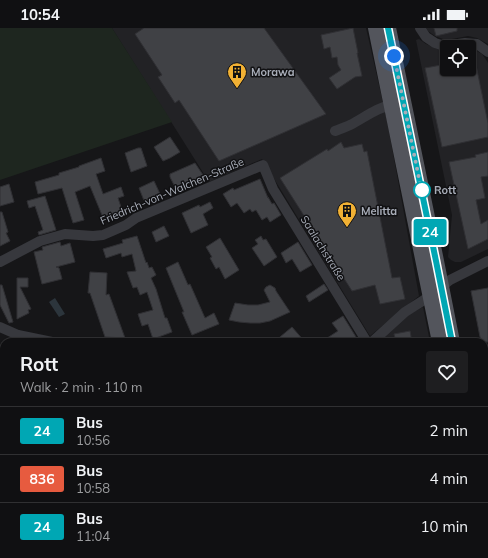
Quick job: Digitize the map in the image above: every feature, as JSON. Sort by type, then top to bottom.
[{"type":"main road","points":[[376,28],[392,105],[435,291],[451,338]]},
{"type":"main road","points":[[388,28],[420,183],[435,291],[440,338]]},
{"type":"street","points":[[420,28],[426,37],[435,43],[444,46],[465,43],[477,44],[488,52]]},
{"type":"street","points":[[335,131],[350,125],[386,106],[392,105]]},
{"type":"street","name":"Friedrich-von-Walchen-Straße","points":[[0,262],[40,241],[65,234],[93,236],[103,235],[126,225],[136,218],[263,165]]},
{"type":"street","name":"Saalachstraße","points":[[263,165],[273,189],[365,338]]},
{"type":"street","points":[[376,338],[405,312],[450,280],[488,261]]},
{"type":"street","points":[[0,327],[18,335],[33,338]]},
{"type":"shaded area","points":[[0,28],[112,28],[172,122],[0,180]]},
{"type":"shaded area","points":[[112,28],[366,28],[387,120],[419,296],[370,336],[262,159],[209,182]]},
{"type":"shaded area","points":[[426,28],[488,28],[488,44],[477,38],[468,36],[443,39],[435,36]]},
{"type":"shaded area","points":[[419,39],[426,44],[440,49],[440,76],[476,76],[476,51],[482,54],[488,63],[488,249],[461,262],[455,262],[448,257],[452,215],[416,40]]},
{"type":"shaded area","points":[[55,298],[65,314],[59,317],[49,302]]},
{"type":"shaded area","points":[[423,307],[429,338],[382,338],[406,316]]},
{"type":"building","name":"Morawa","points":[[144,28],[264,28],[326,114],[219,161],[179,100],[175,103],[158,77],[162,75],[135,34]]},
{"type":"building","points":[[353,28],[362,76],[355,77],[337,89],[329,78],[341,70],[338,65],[337,57],[332,58],[330,47],[324,49],[321,35]]},
{"type":"building","points":[[434,28],[457,28],[457,31],[436,36]]},
{"type":"building","points":[[440,65],[440,76],[476,76],[476,65],[488,123],[488,137],[442,147],[425,68]]},
{"type":"building","points":[[170,137],[180,152],[163,161],[154,147]]},
{"type":"building","name":"Melitta","points":[[341,142],[344,148],[362,144],[364,152],[367,151],[392,278],[400,277],[405,299],[380,304],[375,285],[352,291],[280,178]]},
{"type":"building","points":[[141,148],[147,166],[131,172],[125,153]]},
{"type":"building","points":[[488,152],[488,176],[481,177],[485,198],[476,200],[481,224],[488,220],[488,239],[468,249],[449,162],[476,157],[475,155]]},
{"type":"building","points":[[101,158],[105,171],[96,174],[103,194],[121,187],[124,196],[118,198],[123,213],[104,220],[90,186],[75,192],[84,220],[73,223],[62,188],[38,194],[35,182],[59,175],[59,173]]},
{"type":"building","points":[[195,163],[203,175],[196,180],[176,189],[170,174]]},
{"type":"building","points":[[260,179],[268,198],[272,204],[274,203],[281,215],[270,222],[267,217],[262,220],[256,210],[252,212],[250,209],[244,213],[237,203],[231,207],[223,194],[233,188],[234,190]]},
{"type":"building","points":[[154,181],[161,196],[145,203],[139,188]]},
{"type":"building","points":[[9,184],[14,202],[0,206],[0,187]]},
{"type":"building","points":[[45,196],[56,230],[39,235],[38,232],[43,230],[35,206],[29,208],[27,201]]},
{"type":"building","points":[[210,202],[213,208],[203,214],[208,225],[191,233],[182,213],[199,205],[200,207]]},
{"type":"building","points":[[0,212],[2,212],[8,232],[6,233],[10,241],[0,246]]},
{"type":"building","points":[[164,226],[169,236],[156,242],[152,232]]},
{"type":"building","points":[[137,236],[146,263],[147,262],[149,268],[152,267],[156,275],[151,278],[165,318],[167,318],[172,332],[153,338],[148,324],[142,326],[138,314],[153,310],[147,292],[140,295],[137,287],[133,288],[127,272],[136,271],[132,254],[122,257],[121,253],[106,258],[103,249],[123,243],[122,240]]},
{"type":"building","points":[[261,236],[263,240],[266,239],[277,257],[264,266],[252,248],[258,244],[255,240]]},
{"type":"building","points":[[220,238],[239,270],[225,279],[219,267],[216,269],[210,258],[212,257],[206,247]]},
{"type":"building","points":[[60,242],[61,246],[70,243],[75,262],[56,267],[59,268],[62,279],[42,284],[34,252],[43,250],[42,247]]},
{"type":"building","points":[[298,242],[312,265],[300,272],[292,259],[286,263],[281,253]]},
{"type":"building","points":[[178,262],[188,285],[190,284],[205,318],[214,313],[219,324],[192,335],[166,268]]},
{"type":"building","points":[[90,272],[107,273],[106,295],[109,294],[125,338],[105,337],[90,293],[88,293]]},
{"type":"building","points":[[17,278],[28,278],[28,287],[20,287],[31,309],[28,310],[29,313],[17,319]]},
{"type":"building","points":[[324,284],[328,290],[309,302],[306,296]]},
{"type":"building","points":[[0,285],[2,285],[13,322],[9,323],[0,305]]},
{"type":"building","points":[[270,285],[275,288],[290,312],[270,321],[260,323],[229,320],[235,303],[258,305],[270,302],[264,290]]},
{"type":"building","points":[[488,288],[488,338],[480,338],[471,291]]},
{"type":"building","points":[[343,316],[356,337],[327,338],[338,331],[332,323]]},
{"type":"building","points":[[292,327],[302,338],[279,338]]},
{"type":"building","points":[[410,331],[411,338],[395,338],[394,334]]},
{"type":"bus line","name":"24","points":[[388,28],[451,338]]},
{"type":"place","name":"Morawa","points":[[237,89]]},
{"type":"place","name":"Rott","points":[[422,190]]},
{"type":"place","name":"Melitta","points":[[347,228]]},
{"type":"route","points":[[394,56],[422,193],[422,190]]}]
